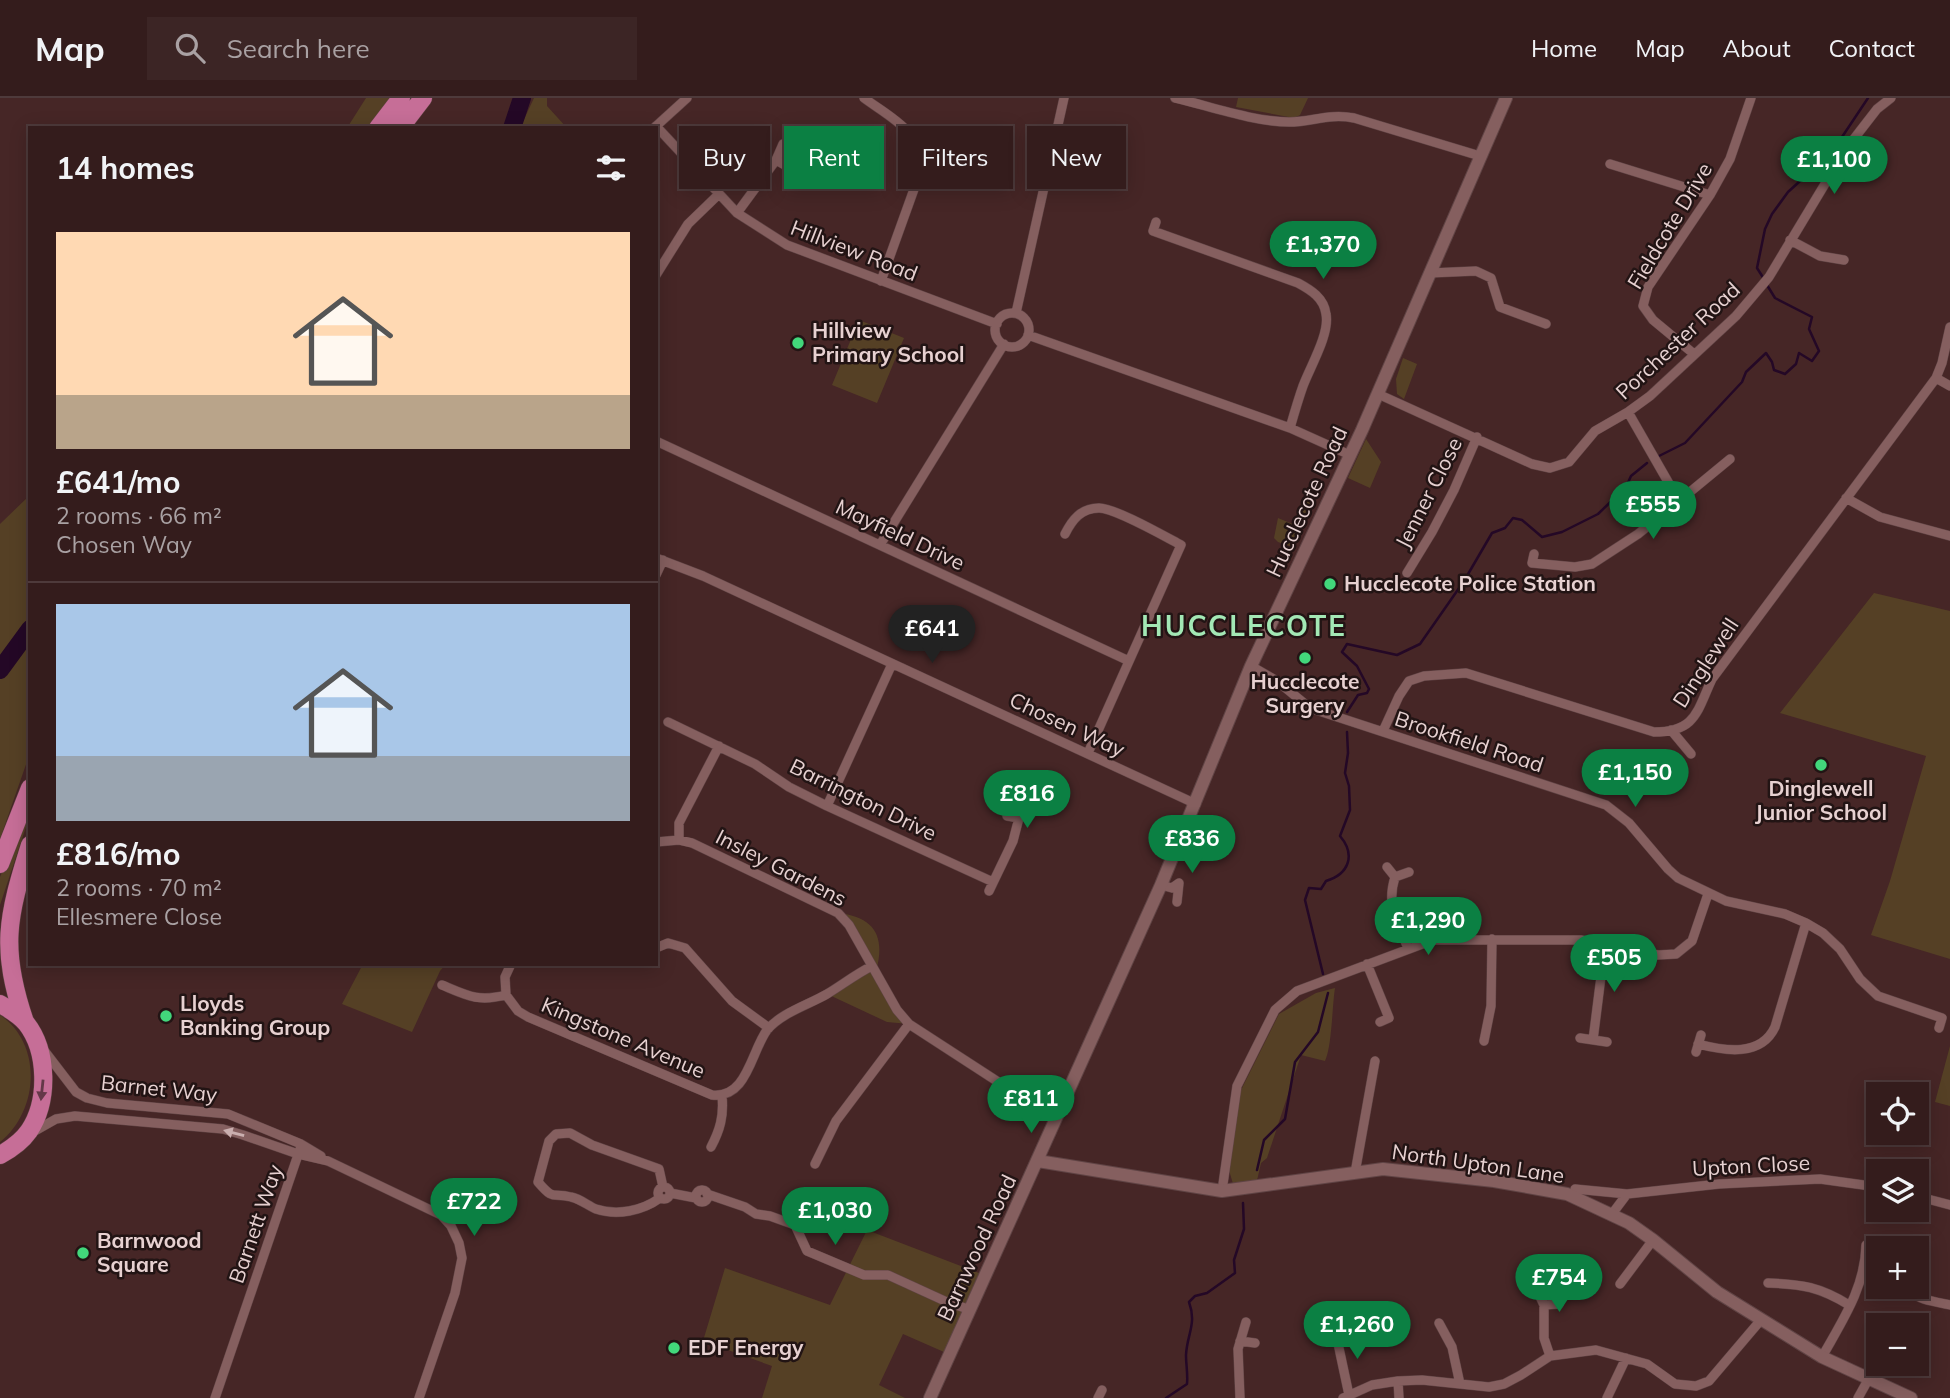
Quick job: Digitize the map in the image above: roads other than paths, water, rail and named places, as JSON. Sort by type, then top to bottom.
[{"type":"highway","points":[[380,126],[401,98]]},
{"type":"highway","points":[[402,126],[423,98]]},
{"type":"highway","points":[[0,864],[28,793]]},
{"type":"highway","points":[[2,1155],[24,1138],[33,1124],[42,1093],[41,1062],[35,1039],[8,986],[3,944],[6,921],[28,851]]},
{"type":"highway","points":[[0,1004],[25,1022]]},
{"type":"street","points":[[656,126],[687,98]]},
{"type":"street","points":[[864,98],[909,132],[922,154],[922,167],[881,281]]},
{"type":"street","points":[[1016,313],[1064,98]]},
{"type":"street","points":[[1175,98],[1284,122],[1345,116],[1479,156]]},
{"type":"street","name":"Hucclecote Road","points":[[1059,1114],[1196,804],[1251,666],[1378,394],[1506,98]]},
{"type":"street","name":"Fieldcote Drive","points":[[1693,354],[1653,320],[1643,306],[1648,287],[1710,195],[1730,159],[1751,98]]},
{"type":"street","name":"Porchester Road","points":[[1378,394],[1532,464],[1550,468],[1569,462],[1594,431],[1650,396],[1736,316],[1766,282],[1846,149],[1877,109],[1892,98]]},
{"type":"street","name":"Hillview Road","points":[[658,130],[737,213],[787,246],[997,324]]},
{"type":"street","points":[[737,213],[776,160],[783,144]]},
{"type":"street","points":[[776,160],[784,166]]},
{"type":"street","points":[[1610,164],[1710,195]]},
{"type":"street","points":[[658,272],[688,224],[719,194]]},
{"type":"street","points":[[1153,231],[1298,283],[1320,298],[1325,310],[1326,328],[1300,394],[1290,428]]},
{"type":"street","points":[[1790,240],[1820,256],[1844,260]]},
{"type":"street","points":[[1430,274],[1476,271],[1491,278],[1500,307],[1546,324]]},
{"type":"street","points":[[1016,313],[1027,321],[1028,335],[1018,345],[1004,344],[996,333],[997,324],[1006,314],[1016,313]]},
{"type":"street","name":"Dinglewell","points":[[1383,731],[1409,681],[1424,676],[1466,673],[1654,732],[1683,727],[1693,720],[1712,679],[1936,377],[1950,327]]},
{"type":"street","points":[[1028,335],[1290,428],[1350,455]]},
{"type":"street","points":[[880,545],[1004,344]]},
{"type":"street","points":[[1936,377],[1950,386]]},
{"type":"street","points":[[1628,412],[1679,501]]},
{"type":"street","name":"Jenner Close","points":[[1407,566],[1454,491],[1477,438]]},
{"type":"street","name":"Mayfield Drive","points":[[658,442],[1129,661]]},
{"type":"street","points":[[1534,554],[1532,563],[1575,567],[1592,564],[1638,534],[1730,459]]},
{"type":"street","points":[[1846,498],[1880,517],[1950,536]]},
{"type":"street","points":[[1065,534],[1068,519],[1088,510],[1104,509],[1181,545],[1088,753]]},
{"type":"street","name":"Chosen Way","points":[[659,559],[703,576],[1196,804]]},
{"type":"street","points":[[827,806],[892,664]]},
{"type":"street","name":"Brookfield Road","points":[[1251,666],[1277,681],[1310,708],[1606,805],[1629,823],[1668,869],[1686,882],[1708,894],[1741,906],[1785,914],[1806,923],[1823,933],[1840,949],[1860,979],[1878,996],[1942,1018],[1939,1028]]},
{"type":"street","name":"Barrington Drive","points":[[668,722],[755,764],[789,787],[991,886],[1013,841],[1019,812],[1007,816]]},
{"type":"street","points":[[1671,730],[1691,754]]},
{"type":"street","points":[[679,840],[679,823],[719,746]]},
{"type":"street","name":"Insley Gardens","points":[[658,842],[692,842],[838,913],[849,925],[897,1010],[909,1024],[1006,1087],[1059,1114]]},
{"type":"street","points":[[1387,867],[1395,877],[1391,899],[1392,912],[1408,948]]},
{"type":"street","points":[[1395,877],[1409,872]]},
{"type":"street","points":[[1161,885],[1172,888],[1179,883],[1177,902]]},
{"type":"street","points":[[1222,1191],[1237,1086],[1275,1010],[1297,990],[1433,940],[1561,939],[1658,955],[1676,954],[1692,940],[1708,894]]},
{"type":"street","points":[[1698,1043],[1721,1049],[1744,1049],[1765,1041],[1775,1027],[1806,923]]},
{"type":"street","points":[[1485,1041],[1491,1006],[1492,939]]},
{"type":"street","points":[[658,947],[668,943],[685,948],[732,1000],[769,1028],[873,966]]},
{"type":"street","points":[[1593,1040],[1605,945]]},
{"type":"street","points":[[1367,964],[1389,1019]]},
{"type":"street","points":[[442,985],[474,999],[486,1000],[506,995],[505,977],[510,966]]},
{"type":"street","name":"Kingstone Avenue","points":[[506,995],[518,1011],[528,1017],[712,1095],[722,1096],[737,1086],[769,1028]]},
{"type":"street","points":[[815,1164],[836,1121],[909,1024]]},
{"type":"street","points":[[1580,1038],[1607,1042]]},
{"type":"street","name":"Barnet Way","points":[[35,1039],[76,1092],[87,1098],[107,1103],[228,1114],[302,1144],[328,1161]]},
{"type":"street","points":[[1354,1173],[1375,1061]]},
{"type":"street","points":[[711,1147],[721,1126],[722,1096]]},
{"type":"street","name":"Barnwood Road","points":[[930,1398],[968,1309],[1059,1114]]},
{"type":"street","name":"Barnet Way","points":[[24,1138],[57,1119],[75,1116],[222,1129],[298,1154]]},
{"type":"street","points":[[667,1190],[659,1169],[592,1145],[570,1133],[556,1135],[550,1141],[538,1182],[554,1196],[568,1196],[594,1208],[617,1214],[651,1205],[660,1198],[657,1192],[667,1190],[696,1198],[696,1193],[705,1191],[756,1214],[795,1225],[807,1251],[864,1275],[888,1275],[968,1309]]},
{"type":"street","points":[[298,1154],[302,1144]]},
{"type":"street","name":"Barnett Way","points":[[215,1398],[298,1154],[328,1161],[441,1215],[451,1226],[462,1258],[455,1293],[419,1398]]},
{"type":"street","name":"North Upton Lane","points":[[1038,1161],[1222,1191],[1382,1169],[1494,1181],[1567,1194],[1612,1214],[1653,1240],[1717,1293],[1822,1357],[1907,1396],[1922,1398]]},
{"type":"street","name":"Upton Close","points":[[1575,1189],[1627,1194],[1719,1184],[1820,1179],[1866,1185]]},
{"type":"street","points":[[1612,1214],[1627,1194]]},
{"type":"street","points":[[1929,1199],[1950,1205]]},
{"type":"street","points":[[1620,1284],[1653,1240]]},
{"type":"street","points":[[1822,1357],[1862,1279],[1866,1264]]},
{"type":"street","points":[[1768,1283],[1801,1284],[1818,1288],[1849,1305]]},
{"type":"street","points":[[1534,1284],[1544,1305],[1544,1338],[1550,1356]]},
{"type":"street","points":[[1920,1299],[1950,1305]]},
{"type":"street","points":[[1544,1305],[1559,1304]]},
{"type":"street","points":[[1340,1339],[1346,1396],[1372,1385],[1398,1381],[1422,1380],[1489,1387],[1504,1384],[1550,1356],[1596,1350],[1647,1364],[1675,1384],[1696,1386],[1709,1381],[1760,1321]]},
{"type":"street","points":[[1240,1398],[1238,1349],[1246,1322]]},
{"type":"street","points":[[1439,1323],[1452,1347],[1460,1384]]},
{"type":"street","points":[[1240,1341],[1255,1343]]},
{"type":"street","points":[[1607,1398],[1626,1358]]},
{"type":"street","points":[[1858,1398],[1868,1380]]},
{"type":"street","points":[[1398,1381],[1399,1398]]},
{"type":"street","points":[[1696,1386],[1700,1398]]},
{"type":"waterway","points":[[513,126],[522,98]]},
{"type":"waterway","points":[[1764,279],[1757,268],[1765,229],[1772,214],[1788,192],[1832,152],[1868,98]]},
{"type":"waterway","points":[[1659,456],[1685,443],[1742,382],[1746,372],[1766,353],[1774,370],[1785,374],[1796,364],[1799,353],[1812,361],[1819,351],[1809,329],[1812,317],[1775,298],[1767,285]]},
{"type":"waterway","points":[[1347,712],[1358,695],[1367,693],[1369,689],[1357,666],[1342,652],[1347,644],[1397,655],[1420,644],[1464,581],[1492,533],[1505,528],[1513,518],[1522,520],[1542,537],[1562,532],[1598,514],[1626,487],[1631,476],[1647,463]]},
{"type":"waterway","points":[[0,670],[28,632]]},
{"type":"waterway","points":[[1323,974],[1305,900],[1309,888],[1321,889],[1326,881],[1340,874],[1348,863],[1348,850],[1340,836],[1350,810],[1349,786],[1345,773],[1347,732]]},
{"type":"waterway","points":[[1257,1170],[1264,1140],[1285,1119],[1295,1062],[1318,1032],[1328,993]]},
{"type":"waterway","points":[[1166,1398],[1187,1384],[1186,1355],[1192,1323],[1189,1302],[1235,1273],[1234,1260],[1244,1229],[1243,1203]]},
{"type":"place","name":"Hillview Primary School","points":[[798,343]]},
{"type":"place","name":"Hucclecote Police Station","points":[[1330,584]]},
{"type":"place","name":"Hucclecote Surgery","points":[[1305,658]]},
{"type":"place","name":"Dinglewell Junior School","points":[[1821,765]]},
{"type":"place","name":"Lloyds Banking Group","points":[[166,1016]]},
{"type":"place","name":"Barnwood Square","points":[[83,1253]]},
{"type":"place","name":"EDF Energy","points":[[674,1348]]},
{"type":"district","name":"HUCCLECOTE","points":[[1244,626]]}]
